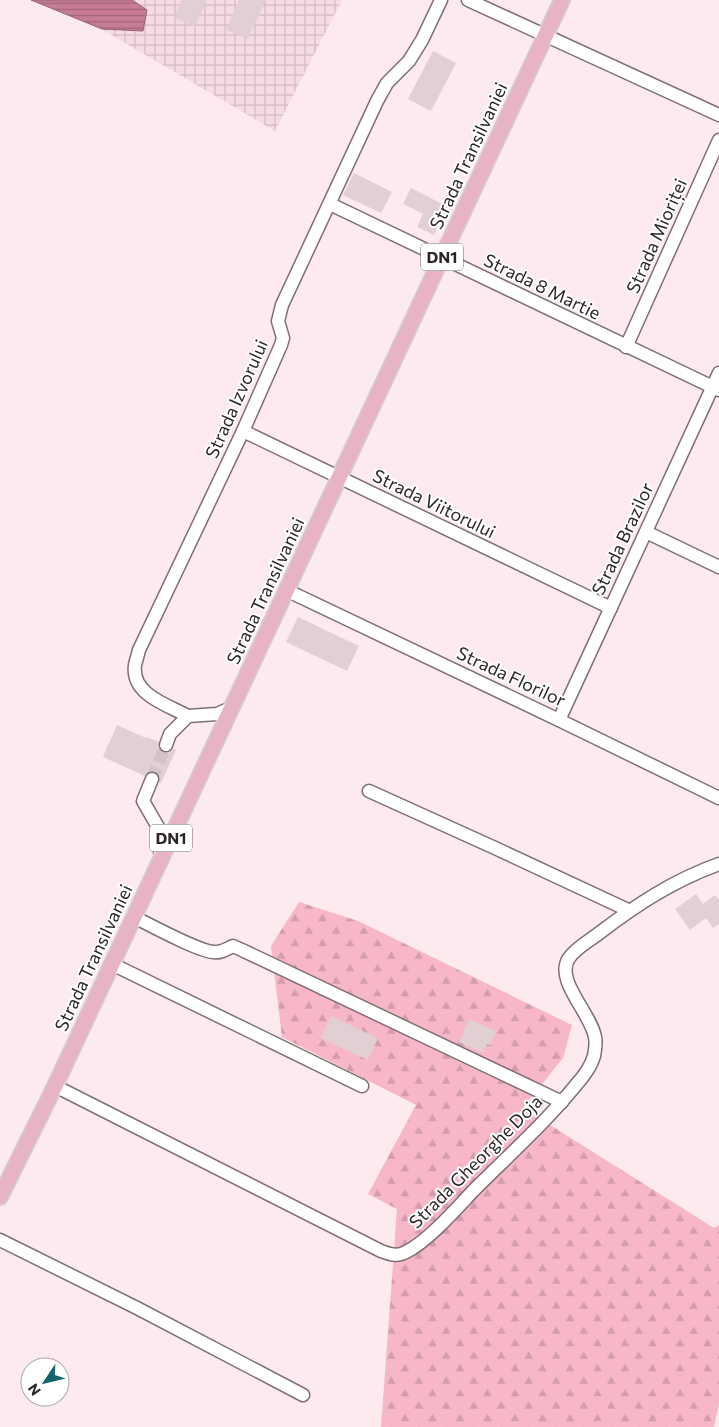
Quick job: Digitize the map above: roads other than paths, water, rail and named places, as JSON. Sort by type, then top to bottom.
[{"type":"main road","name":"Strada Transilvaniei","points":[[0,1196],[55,1086],[134,918],[562,0]]},
{"type":"street","name":"Strada Izvorului","points":[[188,716],[144,693],[136,678],[135,666],[139,650],[243,430],[281,344],[283,338],[278,321],[282,305],[377,101],[387,83],[409,61],[422,40],[441,0]]},
{"type":"street","points":[[468,0],[719,115]]},
{"type":"street","name":"Strada Mioriței","points":[[626,346],[719,140]]},
{"type":"street","name":"Strada 8 Martie","points":[[330,204],[716,388]]},
{"type":"street","name":"Strada Brazilor","points":[[559,720],[646,532],[716,388],[719,373]]},
{"type":"street","name":"Strada Viitorului","points":[[243,430],[611,608]]},
{"type":"street","points":[[646,532],[719,567]]},
{"type":"street","name":"Strada Florilor","points":[[286,590],[719,798]]},
{"type":"street","points":[[166,745],[170,734],[188,716],[218,714],[233,707]]},
{"type":"street","points":[[152,779],[143,802],[158,827],[161,860]]},
{"type":"street","points":[[369,791],[628,910]]},
{"type":"street","name":"Strada Gheorghe Doja","points":[[55,1086],[391,1255],[408,1252],[433,1232],[562,1102],[590,1067],[596,1038],[588,1019],[566,980],[566,964],[569,958],[628,910],[660,891],[719,864]]},
{"type":"street","points":[[134,918],[200,948],[214,952],[233,946],[562,1102]]},
{"type":"street","points":[[112,964],[362,1086]]},
{"type":"street","points":[[0,1240],[137,1308],[303,1395]]},
{"type":"tunnel","points":[[152,779],[166,745]]}]
